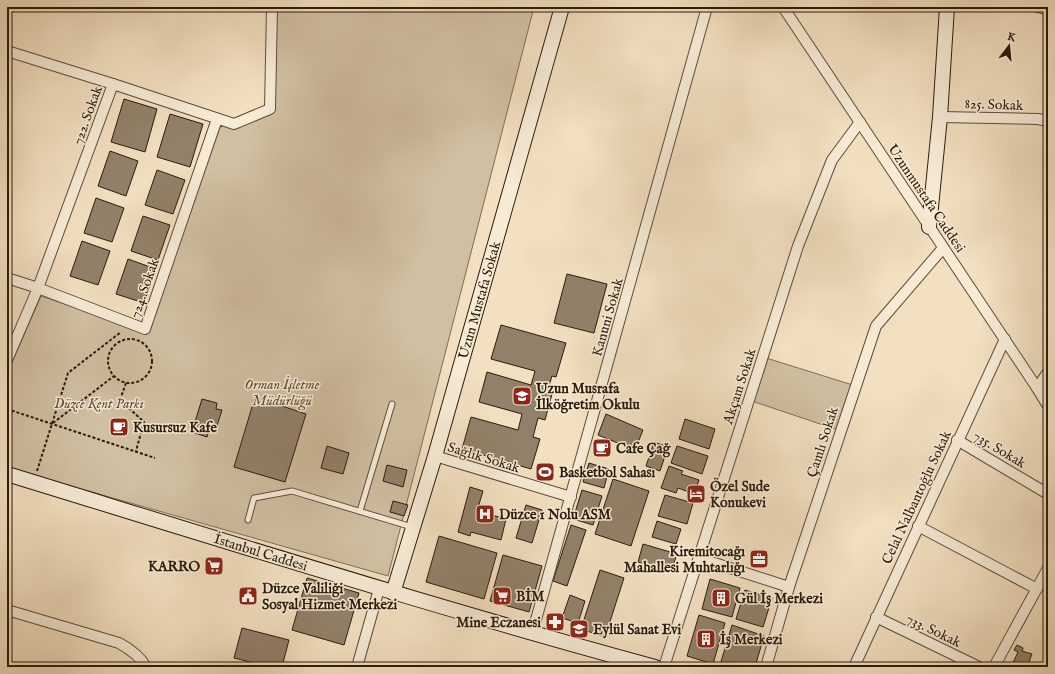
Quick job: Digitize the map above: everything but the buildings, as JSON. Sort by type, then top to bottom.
[{"type":"street","name":"722. Sokak","points":[[7,360],[38,288],[113,84],[234,124],[270,109],[272,7]]},
{"type":"street","name":"Uzun Mustafa Sokak","points":[[393,593],[435,456],[562,7]]},
{"type":"street","name":"Kanuni Sokak","points":[[532,634],[707,7]]},
{"type":"street","name":"Uzunmustafa Caddesi","points":[[783,7],[1005,339],[1048,406]]},
{"type":"street","points":[[929,227],[940,117],[947,7]]},
{"type":"street","points":[[1038,7],[1048,9]]},
{"type":"street","points":[[7,50],[113,84]]},
{"type":"street","name":"825. Sokak","points":[[940,117],[1048,121]]},
{"type":"street","name":"724. Sokak","points":[[7,278],[38,288],[145,329],[217,119]]},
{"type":"street","name":"Akçam Sokak","points":[[655,667],[699,558],[798,246],[832,160],[860,122]]},
{"type":"street","name":"Çamlı Sokak","points":[[766,667],[789,587],[876,326],[943,248]]},
{"type":"street","name":"Celal Nalbantoğlu Sokak","points":[[854,667],[1005,339]]},
{"type":"street","points":[[1037,388],[1048,372]]},
{"type":"street","name":"735. Sokak","points":[[958,440],[1048,494]]},
{"type":"street","name":"Sağlık Sokak","points":[[435,456],[571,497]]},
{"type":"street","name":"İstanbul Caddesi","points":[[7,474],[379,589],[532,634],[655,667]]},
{"type":"street","points":[[918,526],[1037,589]]},
{"type":"street","points":[[699,558],[789,587]]},
{"type":"street","points":[[994,667],[1048,568]]},
{"type":"street","points":[[357,667],[379,589]]},
{"type":"street","points":[[7,610],[119,643],[138,655],[146,667]]},
{"type":"street","name":"733. Sokak","points":[[876,617],[979,667]]},
{"type":"lane","points":[[360,511],[392,404]]},
{"type":"lane","points":[[248,520],[254,498],[292,491],[413,527]]},
{"type":"path","points":[[34,482],[68,373],[131,323]]},
{"type":"path","points":[[128,339],[142,343],[147,348],[152,362],[150,369],[141,380],[134,383],[126,383],[114,376],[110,371],[108,364],[108,357],[113,347],[121,341],[128,339]]},
{"type":"path","points":[[110,340],[113,347]]},
{"type":"path","points":[[52,424],[114,376]]},
{"type":"path","points":[[126,383],[120,400],[144,422],[136,451]]},
{"type":"path","points":[[7,409],[155,458]]},
{"type":"green space","name":"Orman İşletme Müdürlüğü","points":[[275,7],[534,7],[388,576],[7,468],[7,374],[41,296],[147,332],[220,127],[271,113]]},
{"type":"green space","points":[[763,357],[856,386],[841,431],[749,400]]},
{"type":"place","name":"Uzun Musrafa İlköğretim Okulu","points":[[522,396]]},
{"type":"place","name":"Kusursuz Kafe","points":[[119,427]]},
{"type":"place","name":"Cafe Çağ","points":[[602,448]]},
{"type":"place","name":"Basketbol Sahası","points":[[545,472]]},
{"type":"place","name":"Özel Sude Konukevi","points":[[696,494]]},
{"type":"place","name":"Düzce 1 Nolu ASM","points":[[485,514]]},
{"type":"place","name":"Kiremitocağı Mahallesi Muhtarlığı","points":[[759,559]]},
{"type":"place","name":"KARRO","points":[[214,566]]},
{"type":"place","name":"Düzce Valiliği Sosyal Hizmet Merkezi","points":[[248,596]]},
{"type":"place","name":"BİM","points":[[502,596]]},
{"type":"place","name":"Gül İş Merkezi","points":[[721,598]]},
{"type":"place","name":"Mine Eczanesi","points":[[555,622]]},
{"type":"place","name":"Eylül Sanat Evi","points":[[579,629]]},
{"type":"place","name":"İş Merkezi","points":[[706,639]]},
{"type":"park label","name":"Düzce Kent Parkı","points":[[99,403]]}]
